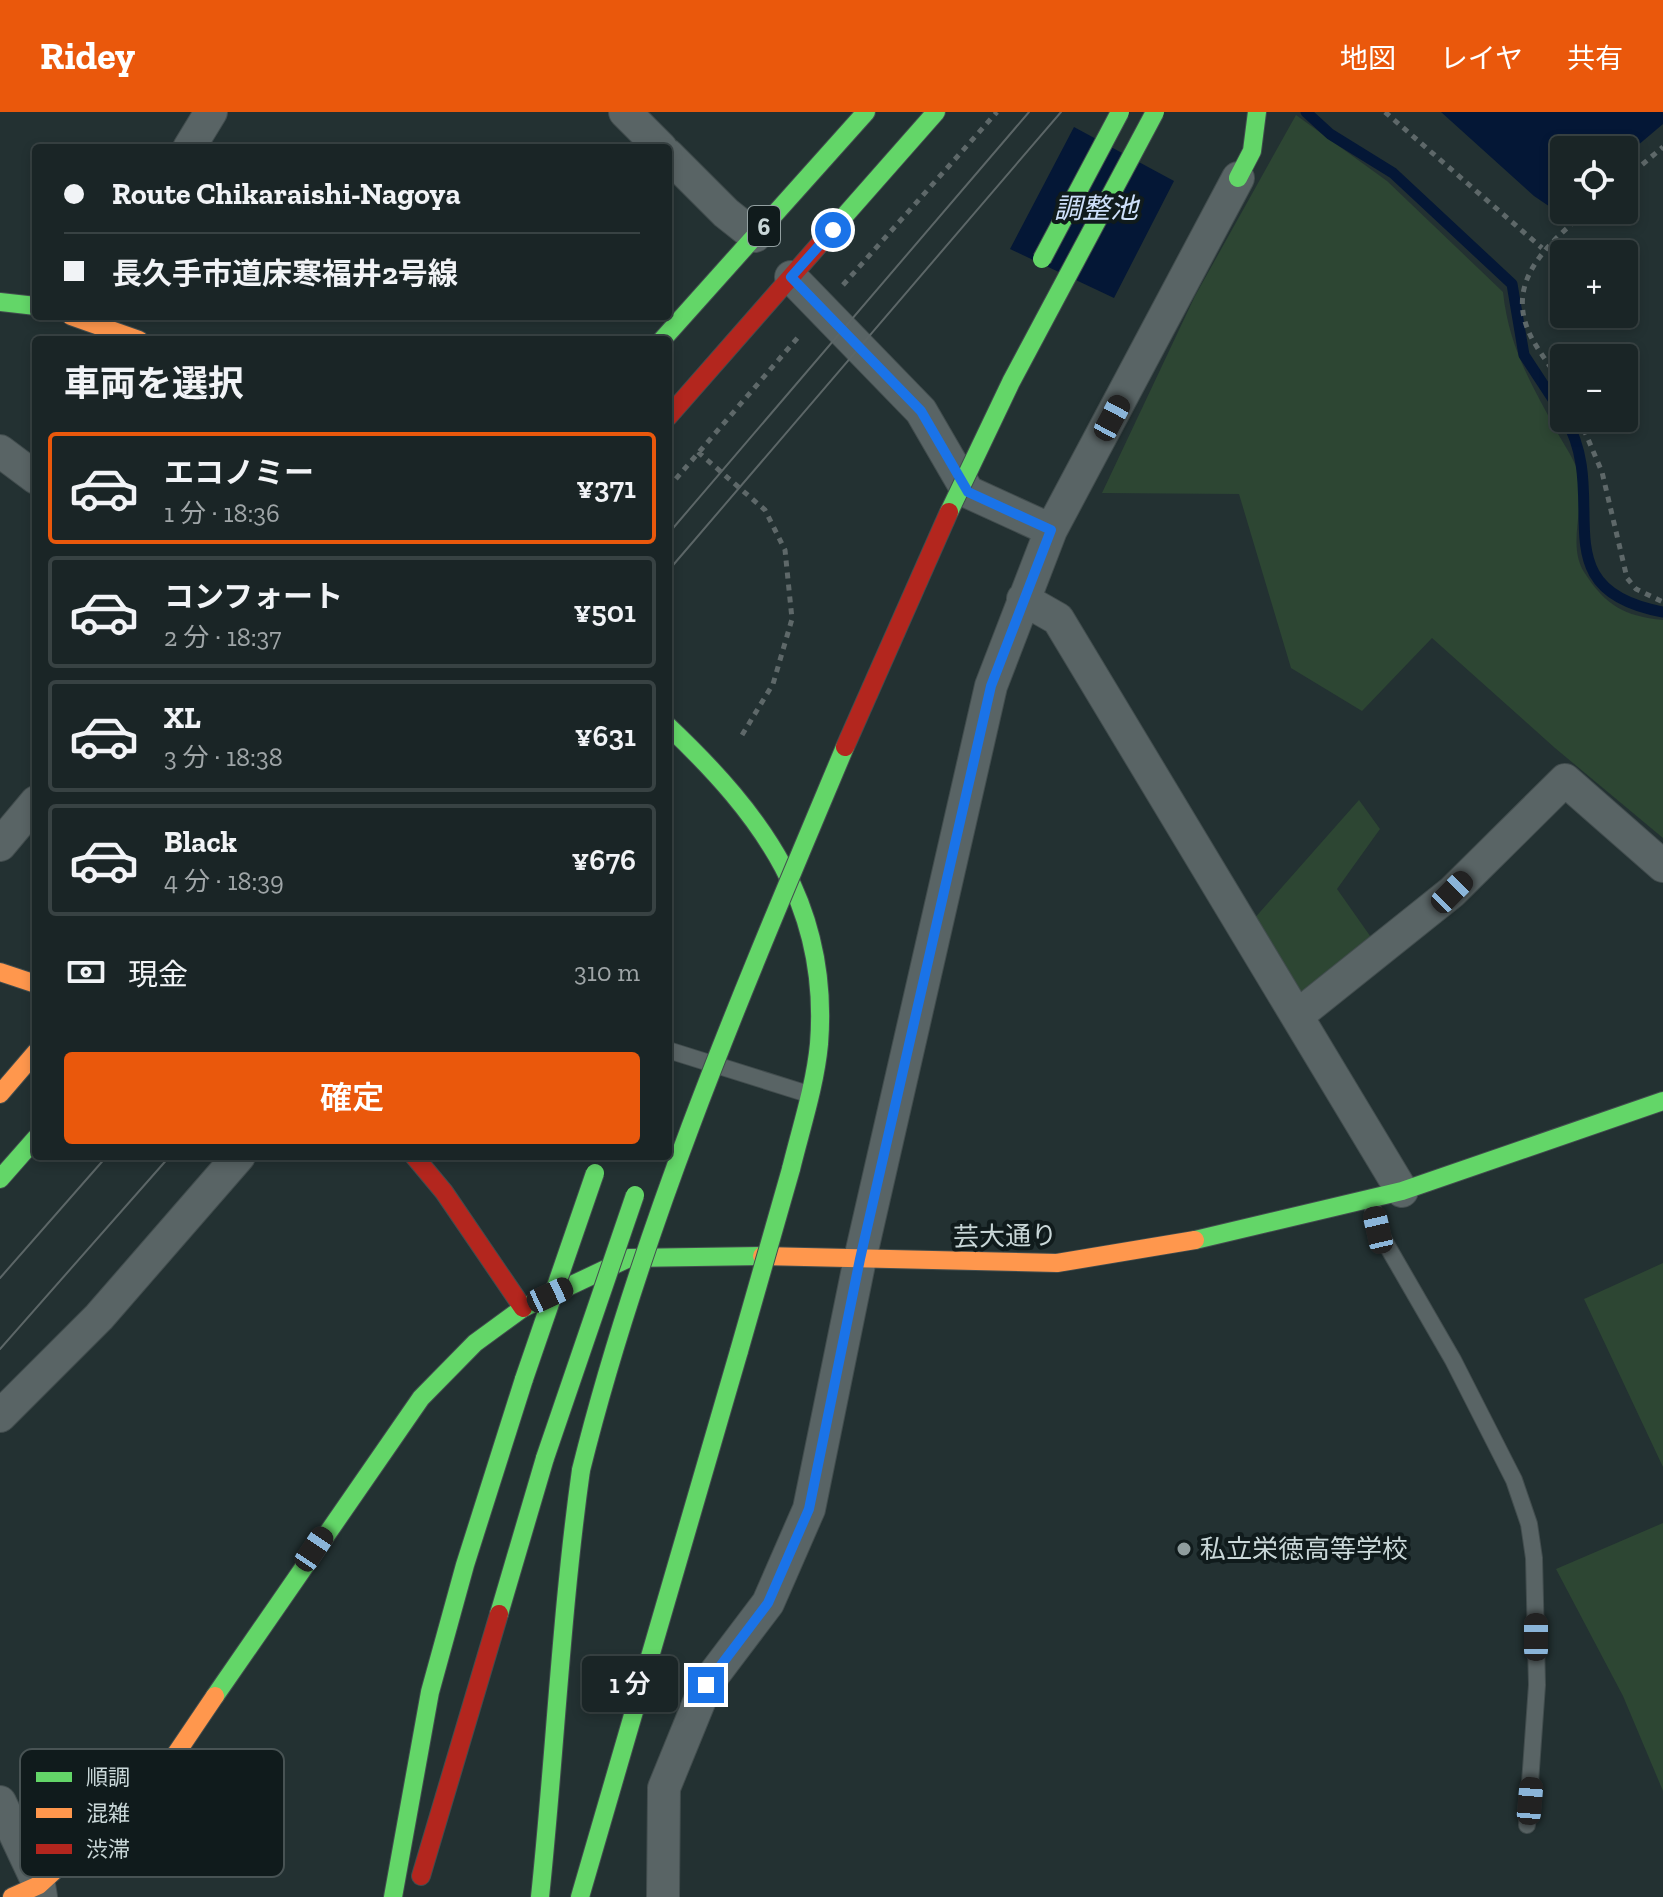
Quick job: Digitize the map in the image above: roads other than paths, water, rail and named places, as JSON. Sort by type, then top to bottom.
[{"type":"main road","name":"6","points":[[666,336],[866,112]]},
{"type":"main road","name":"6","points":[[672,412],[936,112]]},
{"type":"main road","points":[[1034,274],[1120,112]]},
{"type":"main road","points":[[540,1897],[555,1759],[568,1564],[581,1470],[595,1406],[650,1243],[703,1099],[842,755],[967,472],[1029,347],[1155,112]]},
{"type":"main road","points":[[1238,178],[1252,151],[1257,112]]},
{"type":"main road","points":[[0,302],[32,306]]},
{"type":"main road","points":[[93,320],[130,336]]},
{"type":"main road","points":[[937,472],[955,433]]},
{"type":"main road","points":[[580,1897],[791,1169],[819,1045],[821,997],[816,950],[805,909],[784,862],[760,824],[727,785],[672,730]]},
{"type":"main road","points":[[765,864],[783,821]]},
{"type":"main road","points":[[0,972],[32,983]]},
{"type":"main road","points":[[681,1072],[692,1045]]},
{"type":"main road","points":[[0,1094],[32,1057]]},
{"type":"main road","name":"芸大通り","points":[[179,1749],[347,1501],[421,1398],[475,1343],[523,1308],[629,1258],[711,1254],[1057,1263],[1158,1249],[1402,1191],[1663,1101]]},
{"type":"main road","points":[[0,1179],[32,1143]]},
{"type":"main road","points":[[418,1160],[439,1182],[496,1275],[523,1308]]},
{"type":"main road","points":[[393,1897],[430,1692],[465,1565],[597,1164]]},
{"type":"main road","points":[[415,1897],[545,1458],[581,1345],[640,1182]]},
{"type":"main road","name":"芸大通り","points":[[31,1893],[48,1877]]},
{"type":"street","points":[[191,144],[211,112]]},
{"type":"street","points":[[625,112],[657,144]]},
{"type":"street","points":[[672,159],[726,213],[755,236]]},
{"type":"street","points":[[663,1897],[664,1788],[706,1685],[768,1603],[809,1509],[860,1259],[991,686],[1051,530],[1238,178]]},
{"type":"street","points":[[791,277],[921,411],[968,492],[1051,530]]},
{"type":"street","points":[[0,451],[32,475]]},
{"type":"street","points":[[1023,599],[1058,619],[1402,1191]]},
{"type":"street","points":[[1297,1016],[1452,892],[1565,780],[1663,866]]},
{"type":"street","points":[[0,845],[32,807]]},
{"type":"street","points":[[0,1416],[99,1317],[236,1160]]},
{"type":"street","points":[[0,1802],[20,1861]]},
{"type":"lane","points":[[672,1051],[809,1095]]},
{"type":"lane","points":[[1371,1199],[1378,1230],[1453,1360],[1514,1480],[1529,1524],[1534,1558],[1537,1685],[1527,1825]]},
{"type":"water","points":[[1441,112],[1663,112],[1663,124],[1638,145],[1638,136],[1550,136],[1550,207]]},
{"type":"water","name":"調整池","points":[[1074,127],[1174,181],[1114,298],[1010,249]]},
{"type":"waterway","points":[[1306,112],[1330,134],[1393,173],[1512,284],[1524,355],[1550,395]]},
{"type":"waterway","points":[[1571,432],[1578,449],[1583,479],[1589,562],[1601,583],[1625,600],[1663,612]]},
{"type":"tram line","points":[[672,529],[1029,112]]},
{"type":"tram line","points":[[672,566],[1061,112]]},
{"type":"tram line","points":[[0,1278],[103,1160]]},
{"type":"tram line","points":[[0,1349],[166,1160]]},
{"type":"place","name":"私立栄徳高等学校","points":[[1184,1549]]}]
